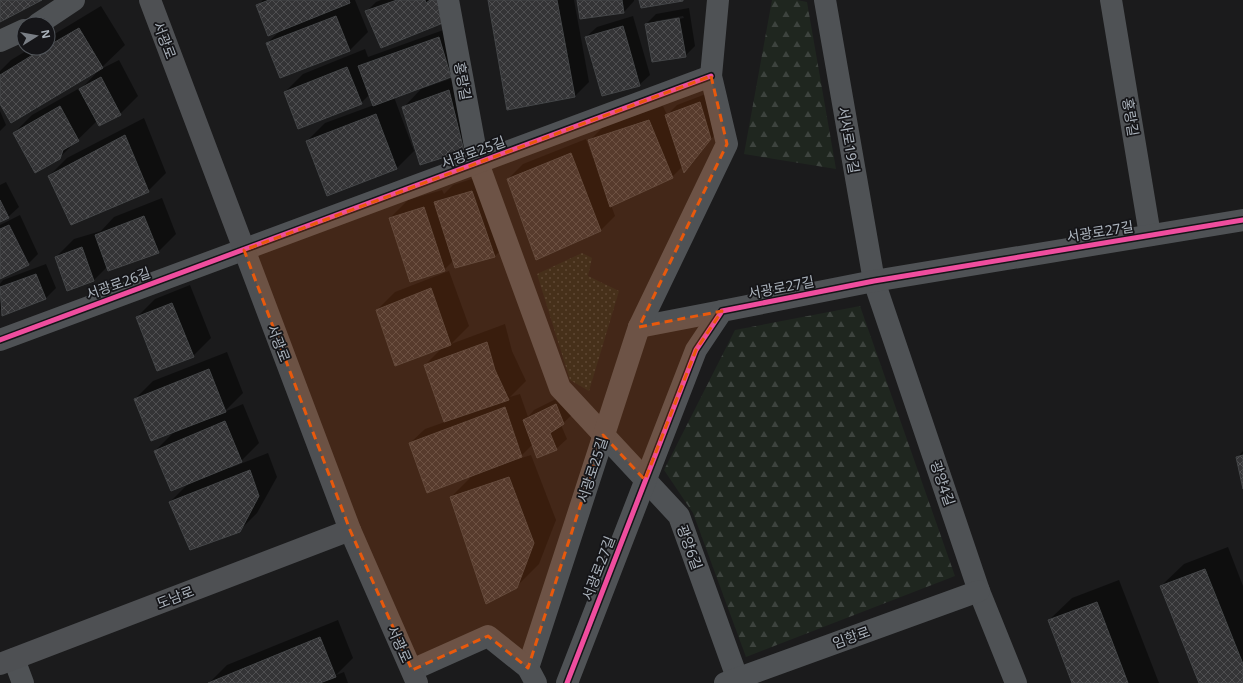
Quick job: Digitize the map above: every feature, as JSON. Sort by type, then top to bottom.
[{"type":"main road","name":"서광로","points":[[150,0],[350,530],[415,676]]},
{"type":"main road","name":"도남로","points":[[7,661],[350,530]]},
{"type":"street","points":[[50,16],[74,0]]},
{"type":"street","name":"홍랑길","points":[[448,0],[478,163],[560,388],[603,435]]},
{"type":"street","name":"서광로25길","points":[[532,676],[603,435],[639,327],[727,144],[711,76],[718,0]]},
{"type":"street","name":"서사로19길","points":[[825,0],[874,280]]},
{"type":"street","name":"홍랑길","points":[[1111,0],[1150,235]]},
{"type":"street","points":[[0,41],[16,34]]},
{"type":"street","name":"서광로25길","points":[[244,250],[711,76]]},
{"type":"street","name":"서광로27길","points":[[567,683],[696,350],[722,311],[874,280],[1243,220]]},
{"type":"street","name":"서광로26길","points":[[0,340],[244,250]]},
{"type":"street","name":"광양4길","points":[[874,280],[979,591],[1016,683]]},
{"type":"street","points":[[639,327],[722,311]]},
{"type":"street","name":"광양6길","points":[[603,435],[679,516],[733,681]]},
{"type":"street","name":"임항로","points":[[733,681],[979,591]]},
{"type":"street","points":[[415,676],[488,636],[532,676]]},
{"type":"street","points":[[7,661],[23,683]]},
{"type":"highlighted area","points":[[711,76],[727,144],[639,327],[722,311],[696,350],[645,480],[603,435],[528,668],[488,636],[412,670],[350,530],[244,250]]},
{"type":"green space","points":[[772,0],[797,0],[807,2],[836,169],[744,154]]},
{"type":"green space","points":[[582,253],[592,258],[588,276],[619,291],[589,391],[570,380],[537,274]]},
{"type":"green space","points":[[860,306],[955,576],[746,657],[693,513],[664,470],[735,330]]},
{"type":"building","points":[[0,0],[42,0],[0,22]]},
{"type":"building","points":[[269,0],[349,0],[350,3],[268,36],[256,5]]},
{"type":"building","points":[[397,0],[425,0],[426,3],[430,0],[439,0],[443,23],[381,48],[365,11]]},
{"type":"building","points":[[488,0],[557,0],[575,97],[507,110]]},
{"type":"building","points":[[577,0],[622,0],[624,13],[580,19]]},
{"type":"building","points":[[639,0],[683,0],[683,1],[641,8]]},
{"type":"building","points":[[336,16],[350,51],[280,78],[266,43]]},
{"type":"building","points":[[679,18],[686,57],[652,62],[645,24]]},
{"type":"building","points":[[623,26],[640,86],[602,96],[585,37]]},
{"type":"building","points":[[79,28],[103,68],[11,123],[0,104],[0,75],[31,56],[56,56],[56,41]]},
{"type":"building","points":[[439,37],[451,77],[373,106],[358,66]]},
{"type":"building","points":[[347,67],[362,104],[298,129],[284,92]]},
{"type":"building","points":[[101,77],[121,115],[99,126],[79,89]]},
{"type":"building","points":[[449,90],[464,151],[420,165],[402,107]]},
{"type":"building","points":[[700,102],[711,139],[684,173],[665,115]]},
{"type":"building","points":[[60,106],[79,141],[63,150],[60,159],[35,173],[13,133]]},
{"type":"building","points":[[376,114],[397,169],[327,196],[306,141]]},
{"type":"building","points":[[649,120],[673,178],[610,207],[588,140]]},
{"type":"building","points":[[125,135],[149,192],[71,225],[48,176]]},
{"type":"building","points":[[571,153],[601,231],[536,260],[507,179]]},
{"type":"building","points":[[472,191],[495,257],[455,268],[434,202]]},
{"type":"building","points":[[0,200],[9,218],[0,222]]},
{"type":"building","points":[[424,207],[445,271],[410,282],[389,218]]},
{"type":"building","points":[[144,216],[159,253],[108,271],[95,235]]},
{"type":"building","points":[[9,225],[29,265],[0,279],[0,229]]},
{"type":"building","points":[[82,247],[94,281],[67,291],[55,257]]},
{"type":"building","points":[[36,274],[46,299],[2,316],[0,287]]},
{"type":"building","points":[[431,288],[451,345],[395,366],[376,310]]},
{"type":"building","points":[[172,303],[194,357],[157,371],[136,317]]},
{"type":"building","points":[[487,342],[495,370],[509,400],[444,422],[424,365]]},
{"type":"building","points":[[209,369],[226,412],[151,441],[134,399]]},
{"type":"building","points":[[556,404],[564,424],[550,433],[557,450],[537,458],[523,420]]},
{"type":"building","points":[[505,407],[522,457],[427,493],[409,443]]},
{"type":"building","points":[[225,421],[242,462],[171,491],[154,451]]},
{"type":"building","points":[[1243,455],[1243,489],[1236,457]]},
{"type":"building","points":[[250,470],[259,496],[240,532],[190,550],[169,502]]},
{"type":"building","points":[[509,477],[534,543],[517,588],[486,604],[450,497]]},
{"type":"building","points":[[1205,569],[1243,664],[1243,683],[1199,683],[1160,586]]},
{"type":"building","points":[[1097,602],[1128,683],[1072,683],[1048,620]]},
{"type":"building","points":[[320,637],[336,677],[320,683],[208,683]]},
{"type":"cycle path","points":[[0,340],[711,76]]},
{"type":"cycle path","points":[[567,683],[696,350],[722,311],[874,281],[1243,220]]}]
